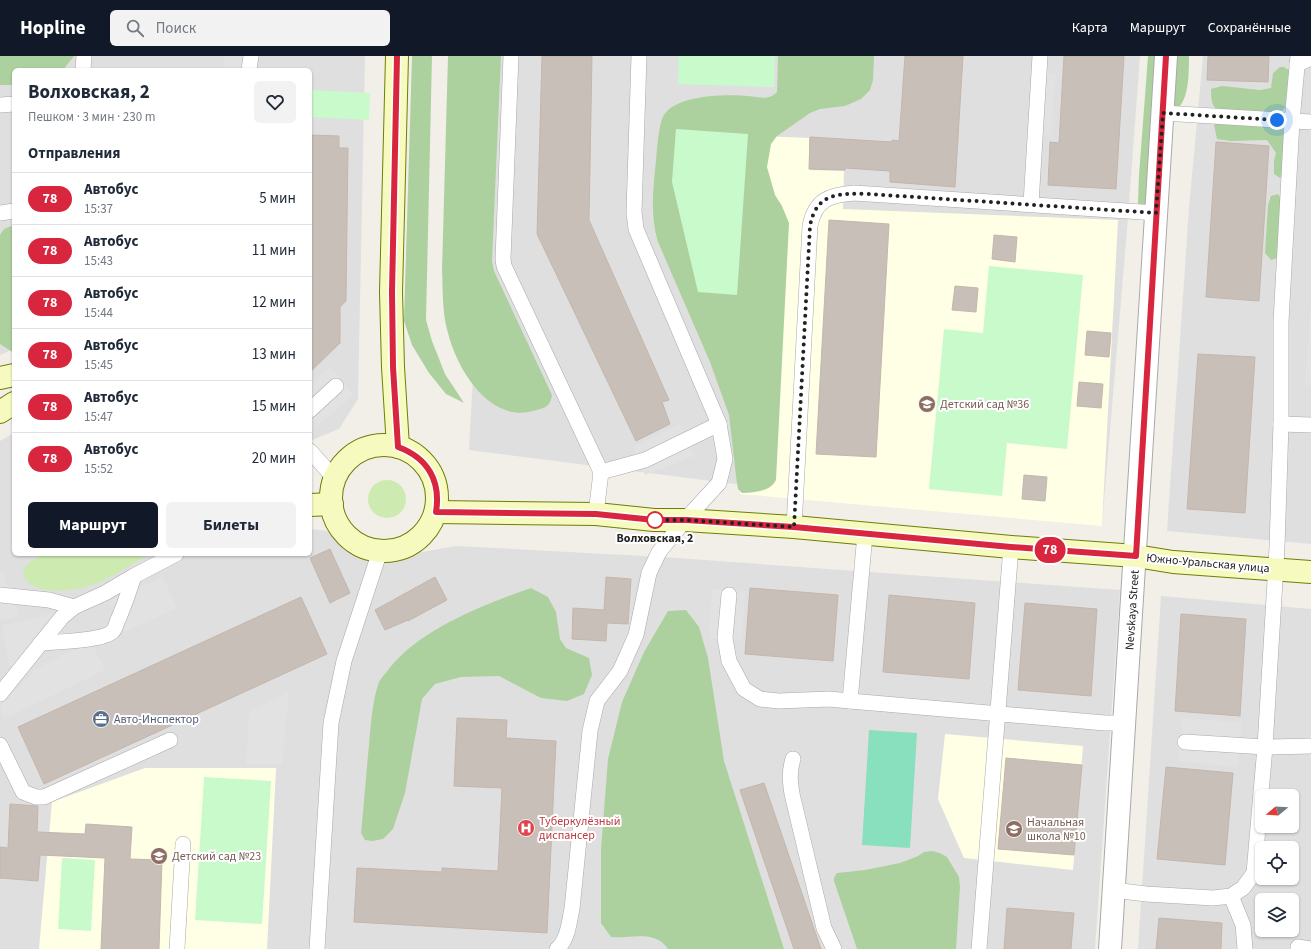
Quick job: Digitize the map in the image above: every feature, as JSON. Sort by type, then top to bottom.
[{"type":"main road","points":[[397,56],[392,292],[393,367],[398,447]]},
{"type":"main road","points":[[0,378],[12,375]]},
{"type":"main road","points":[[0,412],[12,404]]},
{"type":"main road","points":[[387,445],[398,447],[417,456],[430,472],[435,482],[437,492],[436,512],[426,531],[417,540],[400,549],[380,551],[362,546],[347,536],[339,527],[334,516],[332,491],[335,478],[340,469],[347,460],[365,448],[387,445]]},
{"type":"main road","points":[[312,505],[332,504]]},
{"type":"main road","name":"Южно-Уральская улица","points":[[436,512],[596,514],[654,520],[686,520],[794,527],[1011,547],[1136,556],[1173,562],[1311,572]]},
{"type":"street","name":"Nevskaya Street","points":[[1110,949],[1136,556],[1166,56]]},
{"type":"lane","points":[[83,68],[84,56]]},
{"type":"lane","points":[[249,68],[251,56]]},
{"type":"lane","points":[[511,56],[503,259],[504,266],[601,472],[596,514]]},
{"type":"lane","points":[[557,949],[560,947],[567,932],[572,909],[590,732],[597,701],[620,671],[636,634],[649,573],[659,552],[719,483],[725,459],[719,424],[636,229],[634,212],[640,56]]},
{"type":"lane","points":[[1030,204],[1040,56]]},
{"type":"lane","points":[[1114,890],[1146,894],[1213,898],[1231,896],[1243,888],[1254,873],[1265,747],[1275,569],[1281,424],[1282,322],[1292,121],[1302,59]]},
{"type":"lane","points":[[0,106],[12,104]]},
{"type":"lane","points":[[1163,113],[1311,122]]},
{"type":"lane","points":[[794,527],[810,226],[812,215],[817,207],[830,196],[854,194],[1156,213]]},
{"type":"lane","points":[[0,213],[12,211]]},
{"type":"lane","points":[[312,408],[336,386]]},
{"type":"lane","points":[[601,472],[645,460],[719,424]]},
{"type":"lane","points":[[1281,424],[1311,426]]},
{"type":"lane","points":[[312,453],[335,478]]},
{"type":"lane","points":[[850,701],[865,534]]},
{"type":"lane","points":[[978,949],[1011,547]]},
{"type":"lane","points":[[317,949],[332,723],[344,661],[380,551]]},
{"type":"lane","points":[[0,694],[62,617],[74,607],[105,593],[172,556]]},
{"type":"lane","points":[[41,643],[73,641],[98,637],[114,630],[124,608],[134,576]]},
{"type":"lane","points":[[0,595],[49,600],[74,607]]},
{"type":"lane","points":[[729,595],[726,638],[729,661],[744,688],[760,699],[779,701],[829,699],[1105,723],[1124,723]]},
{"type":"lane","points":[[1,749],[23,792],[30,796],[44,797],[170,740]]},
{"type":"lane","points":[[1185,742],[1265,747],[1311,746]]},
{"type":"lane","points":[[793,759],[790,771],[792,794],[824,928],[834,949]]},
{"type":"lane","points":[[177,949],[183,844]]},
{"type":"lane","points":[[1231,896],[1243,925],[1244,949]]},
{"type":"shaded area","points":[[0,56],[365,56],[358,399],[339,429],[312,440],[312,68],[12,68],[12,350],[0,355]]},
{"type":"shaded area","points":[[224,56],[243,56],[243,68],[224,68]]},
{"type":"shaded area","points":[[490,56],[1140,56],[1102,525],[797,492],[469,450]]},
{"type":"shaded area","points":[[1203,56],[1311,56],[1311,544],[1167,531],[1189,208]]},
{"type":"shaded area","points":[[1045,74],[1056,75],[1051,137],[1040,137]]},
{"type":"shaded area","name":"Детский сад №36","points":[[760,136],[809,138],[809,170],[844,171],[843,209],[1118,220],[1102,526],[740,494]]},
{"type":"shaded area","points":[[1311,301],[1311,385],[1305,385]]},
{"type":"shaded area","points":[[331,367],[354,395],[312,430],[312,382]]},
{"type":"shaded area","points":[[680,424],[694,456],[645,475],[633,447]]},
{"type":"shaded area","points":[[12,434],[12,556],[312,556],[312,529],[329,531],[361,555],[383,559],[456,546],[663,557],[1120,590],[1095,949],[0,949],[0,441]]},
{"type":"shaded area","points":[[3,572],[19,616],[0,621],[0,574]]},
{"type":"shaded area","points":[[163,577],[177,608],[124,632],[109,601]]},
{"type":"shaded area","points":[[712,589],[745,591],[742,641],[709,638]]},
{"type":"shaded area","points":[[1161,596],[1311,609],[1311,949],[1138,949]]},
{"type":"shaded area","points":[[53,613],[10,669],[2,626]]},
{"type":"shaded area","points":[[91,641],[105,670],[4,719],[0,707],[34,670]]},
{"type":"shaded area","points":[[289,692],[282,764],[246,764],[249,712]]},
{"type":"shaded area","points":[[1182,718],[1242,723],[1238,767],[1178,761]]},
{"type":"shaded area","name":"Начальная школа №10","points":[[945,734],[1083,746],[1073,870],[964,858],[938,799]]},
{"type":"shaded area","name":"Детский сад №23","points":[[145,768],[276,768],[267,949],[39,949],[52,802]]},
{"type":"green space","points":[[0,56],[74,56],[65,68],[12,68],[12,85],[0,85]]},
{"type":"green space","points":[[412,56],[432,56],[426,320],[432,341],[445,374],[464,403],[446,394],[429,373],[412,345],[404,321]]},
{"type":"green space","points":[[448,56],[501,56],[492,261],[494,271],[552,395],[550,403],[546,407],[533,411],[517,413],[502,409],[489,401],[477,390],[467,377],[459,362],[452,347],[446,325],[443,302],[442,270]]},
{"type":"green space","points":[[679,56],[775,56],[774,87],[678,84]]},
{"type":"green space","points":[[778,56],[874,56],[873,80],[870,90],[861,99],[845,106],[820,109],[810,113],[777,136],[771,144],[767,167],[775,195],[782,206],[789,223],[776,480],[766,489],[757,492],[742,493],[738,489],[729,415],[710,362],[655,232],[653,212],[654,182],[660,129],[662,119],[667,111],[676,105],[700,97],[727,95],[764,98],[771,97],[777,92]]},
{"type":"green space","points":[[1148,56],[1162,56],[1152,202],[1141,208],[1138,203],[1139,175]]},
{"type":"green space","points":[[1170,56],[1189,56],[1186,93],[1182,103],[1176,108],[1172,109]]},
{"type":"green space","points":[[1280,67],[1284,67],[1290,71],[1288,103],[1282,111],[1267,114],[1216,109],[1214,107],[1211,89],[1222,86],[1260,90],[1271,88],[1273,73]]},
{"type":"green space","points":[[312,90],[370,93],[369,120],[312,117]]},
{"type":"green space","points":[[1220,122],[1274,125],[1285,131],[1285,171],[1280,178],[1274,174],[1274,160],[1276,153],[1267,140],[1231,141],[1217,139],[1214,125]]},
{"type":"green space","points":[[676,129],[748,134],[737,295],[698,292],[672,182]]},
{"type":"green space","points":[[1278,194],[1282,201],[1277,258],[1271,260],[1265,253],[1268,205],[1271,196]]},
{"type":"green space","points":[[12,226],[12,352],[0,344],[0,235],[4,229]]},
{"type":"green space","points":[[989,266],[1083,275],[1067,449],[1007,443],[1002,496],[929,489],[944,329],[983,333]]},
{"type":"green space","points":[[383,480],[391,480],[398,483],[403,488],[406,499],[403,510],[398,515],[391,518],[383,518],[376,515],[371,510],[368,503],[368,495],[371,488],[376,483]]},
{"type":"green space","points":[[41,556],[146,556],[118,573],[91,586],[60,591],[39,588],[31,584],[25,577],[23,569],[31,561]]},
{"type":"green space","points":[[531,588],[548,597],[556,612],[560,639],[566,648],[589,658],[592,675],[584,694],[567,701],[541,698],[499,676],[461,677],[435,684],[422,699],[405,793],[393,829],[383,839],[372,841],[365,840],[361,833],[370,729],[375,697],[380,680],[401,656],[416,643],[434,631],[473,610]]},
{"type":"green space","points":[[686,610],[699,627],[708,658],[724,761],[784,949],[668,949],[663,943],[650,937],[611,937],[601,923],[601,849],[608,759],[622,702],[644,652],[668,611]]},
{"type":"green space","points":[[869,730],[917,733],[910,848],[862,845]]},
{"type":"green space","points":[[204,777],[271,781],[262,924],[195,920]]},
{"type":"green space","points":[[932,851],[947,857],[959,877],[960,887],[956,949],[857,949],[834,881],[837,873],[865,870],[900,863],[924,852]]},
{"type":"green space","points":[[62,858],[95,860],[91,931],[58,929]]},
{"type":"building","points":[[542,56],[592,56],[589,220],[669,400],[662,402],[670,424],[636,441],[537,234]]},
{"type":"building","points":[[905,56],[963,56],[955,187],[890,182],[890,171],[845,168],[845,170],[809,169],[810,137],[892,142],[892,140],[899,141]]},
{"type":"building","points":[[1064,56],[1124,56],[1116,189],[1048,185],[1050,142],[1059,143]]},
{"type":"building","points":[[1208,56],[1269,56],[1268,82],[1207,80]]},
{"type":"building","points":[[312,135],[339,136],[339,148],[348,148],[346,301],[340,307],[340,343],[312,370]]},
{"type":"building","points":[[1216,142],[1269,146],[1259,301],[1206,297]]},
{"type":"building","points":[[829,220],[889,224],[876,457],[816,454]]},
{"type":"building","points":[[994,235],[1017,237],[1015,262],[992,259]]},
{"type":"building","points":[[955,286],[978,288],[976,312],[952,310]]},
{"type":"building","points":[[1087,331],[1111,333],[1109,357],[1085,355]]},
{"type":"building","points":[[1198,354],[1255,357],[1245,513],[1187,509]]},
{"type":"building","points":[[1079,382],[1103,384],[1101,408],[1077,406]]},
{"type":"building","points":[[1024,475],[1047,477],[1045,501],[1022,499]]},
{"type":"building","points":[[330,549],[350,593],[330,603],[310,558]]},
{"type":"building","points":[[435,577],[447,600],[408,621],[385,630],[375,610]]},
{"type":"building","points":[[606,577],[631,579],[628,624],[607,623],[606,641],[572,639],[573,608],[604,610]]},
{"type":"building","points":[[750,588],[838,595],[833,661],[745,654]]},
{"type":"building","points":[[889,595],[975,603],[969,679],[883,672]]},
{"type":"building","points":[[301,597],[327,654],[44,784],[18,727]]},
{"type":"building","points":[[1025,603],[1097,609],[1091,696],[1018,690]]},
{"type":"building","points":[[1181,614],[1246,619],[1240,716],[1175,711]]},
{"type":"building","name":"Туберкулёзный диспансер","points":[[457,718],[507,720],[506,738],[556,741],[547,933],[354,922],[357,868],[442,872],[442,868],[498,871],[502,788],[454,786]]},
{"type":"building","points":[[1006,758],[1082,765],[1074,855],[998,849]]},
{"type":"building","points":[[1166,767],[1233,773],[1225,865],[1157,859]]},
{"type":"building","points":[[764,783],[821,949],[794,949],[740,790]]},
{"type":"building","points":[[10,804],[38,806],[37,832],[85,834],[86,824],[132,827],[130,859],[162,860],[159,949],[101,949],[105,858],[40,855],[38,881],[0,878],[0,847],[8,848]]},
{"type":"building","points":[[1007,908],[1074,913],[1071,949],[1004,949]]},
{"type":"building","points":[[1159,918],[1222,923],[1221,949],[1156,949]]},
{"type":"bus line","name":"78","points":[[397,56],[392,292],[393,367],[398,447],[417,456],[430,472],[435,482],[437,492],[436,512],[596,514],[654,520],[686,520],[794,527],[1011,547],[1136,556],[1166,56]]},
{"type":"place","name":"Детский сад №36","points":[[927,404]]},
{"type":"place","name":"Волховская, 2","points":[[655,520]]},
{"type":"place","name":"Авто-Инспектор","points":[[101,719]]},
{"type":"place","name":"Туберкулёзный диспансер","points":[[526,828]]},
{"type":"place","name":"Начальная школа №10","points":[[1014,829]]},
{"type":"place","name":"Детский сад №23","points":[[159,856]]},
{"type":"route","points":[[655,520],[686,520],[794,527],[810,226],[812,215],[817,207],[830,196],[843,194],[869,194],[1156,213],[1163,113],[1277,120]]}]
